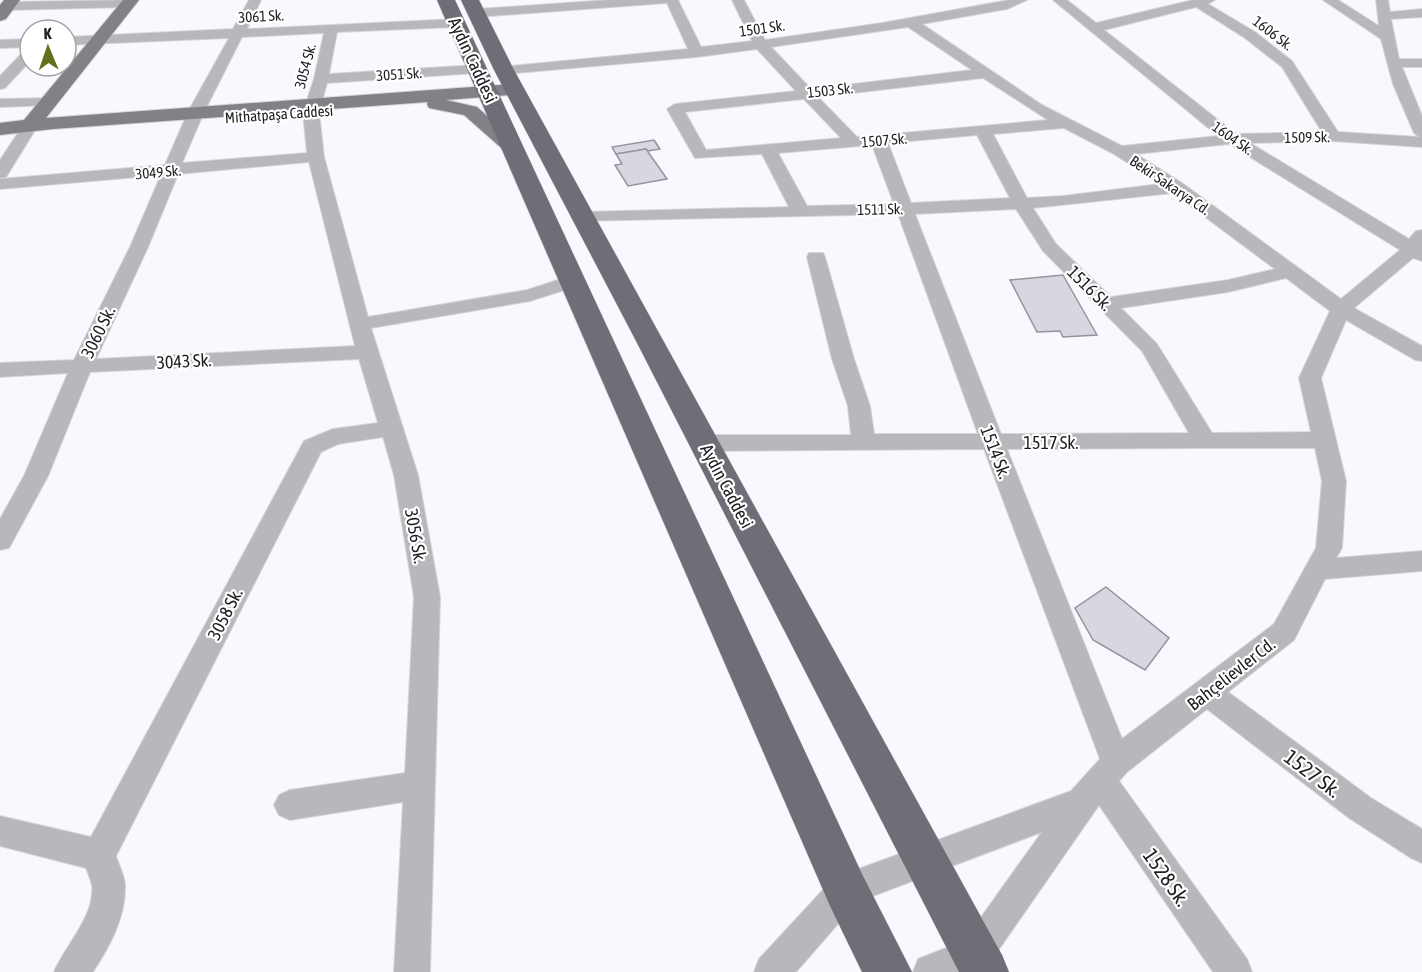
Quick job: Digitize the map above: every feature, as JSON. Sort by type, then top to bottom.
[{"type":"highway","name":"Aydın Caddesi","points":[[474,8],[514,149],[846,890],[888,972]]},
{"type":"highway","name":"Aydın Caddesi","points":[[496,80],[583,217],[980,962]]},
{"type":"main road","points":[[29,127],[129,1]]},
{"type":"main road","name":"Mithatpaşa Caddesi","points":[[311,108],[496,80]]},
{"type":"main road","name":"Mithatpaşa Caddesi","points":[[0,129],[29,127],[48,131],[194,116],[427,103],[470,111],[514,149]]},
{"type":"street","name":"3060 Sk.","points":[[0,541],[36,476],[82,366],[139,247],[194,116],[255,0]]},
{"type":"street","name":"3061 Sk.","points":[[78,40],[331,29],[474,8],[664,0]]},
{"type":"street","points":[[672,0],[697,53]]},
{"type":"street","points":[[738,0],[761,45],[854,143]]},
{"type":"street","name":"1501 Sk.","points":[[496,80],[913,24],[1007,5],[1021,0]]},
{"type":"street","name":"1604 Sk.","points":[[1059,0],[1232,140],[1418,246]]},
{"type":"street","points":[[1329,0],[1387,37]]},
{"type":"street","points":[[1382,0],[1393,63],[1422,134]]},
{"type":"street","points":[[7,7],[129,1]]},
{"type":"street","points":[[1094,28],[1203,1]]},
{"type":"street","name":"1606 Sk.","points":[[1203,1],[1287,64],[1333,136]]},
{"type":"street","points":[[1384,16],[1422,14]]},
{"type":"street","name":"Bekir Sakarya Cd.","points":[[913,24],[1037,108],[1120,151],[1176,187],[1341,309],[1422,355]]},
{"type":"street","name":"3054 Sk.","points":[[311,108],[321,79],[331,29]]},
{"type":"street","points":[[0,44],[18,43]]},
{"type":"street","points":[[1393,63],[1422,63]]},
{"type":"street","points":[[0,85],[18,65]]},
{"type":"street","name":"1503 Sk.","points":[[701,155],[675,109],[985,73]]},
{"type":"street","name":"3051 Sk.","points":[[321,79],[496,80]]},
{"type":"street","points":[[0,103],[50,102]]},
{"type":"street","name":"3056 Sk.","points":[[311,108],[316,157],[367,352],[393,428],[406,475],[427,597],[412,972]]},
{"type":"street","name":"1507 Sk.","points":[[701,155],[1066,123]]},
{"type":"street","points":[[0,172],[29,127]]},
{"type":"street","name":"1516 Sk.","points":[[982,131],[1021,203],[1049,247],[1150,348],[1205,441]]},
{"type":"street","name":"1509 Sk.","points":[[1120,151],[1232,140],[1333,136],[1422,142]]},
{"type":"street","name":"1514 Sk.","points":[[879,141],[992,442],[1100,782]]},
{"type":"street","points":[[768,150],[800,210]]},
{"type":"street","name":"3049 Sk.","points":[[0,184],[316,157]]},
{"type":"street","name":"1511 Sk.","points":[[583,217],[904,209],[1063,201],[1176,187]]},
{"type":"street","name":"Bahçelievler Cd.","points":[[1100,782],[1284,632],[1329,549],[1334,481],[1310,378],[1341,309],[1418,246]]},
{"type":"street","points":[[816,258],[843,359],[860,406],[863,442]]},
{"type":"street","points":[[1106,304],[1228,286],[1290,271]]},
{"type":"street","points":[[360,324],[530,295],[573,280]]},
{"type":"street","name":"3043 Sk.","points":[[0,370],[367,352]]},
{"type":"street","name":"3058 Sk.","points":[[99,855],[312,447],[333,437],[393,428]]},
{"type":"street","name":"1517 Sk.","points":[[705,443],[1325,440]]},
{"type":"street","points":[[1317,570],[1422,561]]},
{"type":"street","name":"1527 Sk.","points":[[1208,693],[1360,808],[1422,847]]},
{"type":"street","points":[[772,972],[846,890],[926,862],[1100,782]]},
{"type":"street","points":[[931,972],[980,962],[1100,782]]},
{"type":"street","name":"1528 Sk.","points":[[1100,782],[1234,972]]},
{"type":"street","points":[[290,805],[420,785]]},
{"type":"street","points":[[0,831],[99,855],[109,887],[100,929],[72,972]]},
{"type":"building","points":[[654,140],[660,149],[616,154],[612,147]]},
{"type":"building","points":[[646,149],[667,179],[628,186],[615,165],[622,164],[616,154]]},
{"type":"building","points":[[1063,275],[1097,335],[1063,337],[1060,331],[1037,332],[1010,280]]},
{"type":"building","points":[[1106,587],[1169,638],[1145,670],[1093,640],[1075,608]]}]
